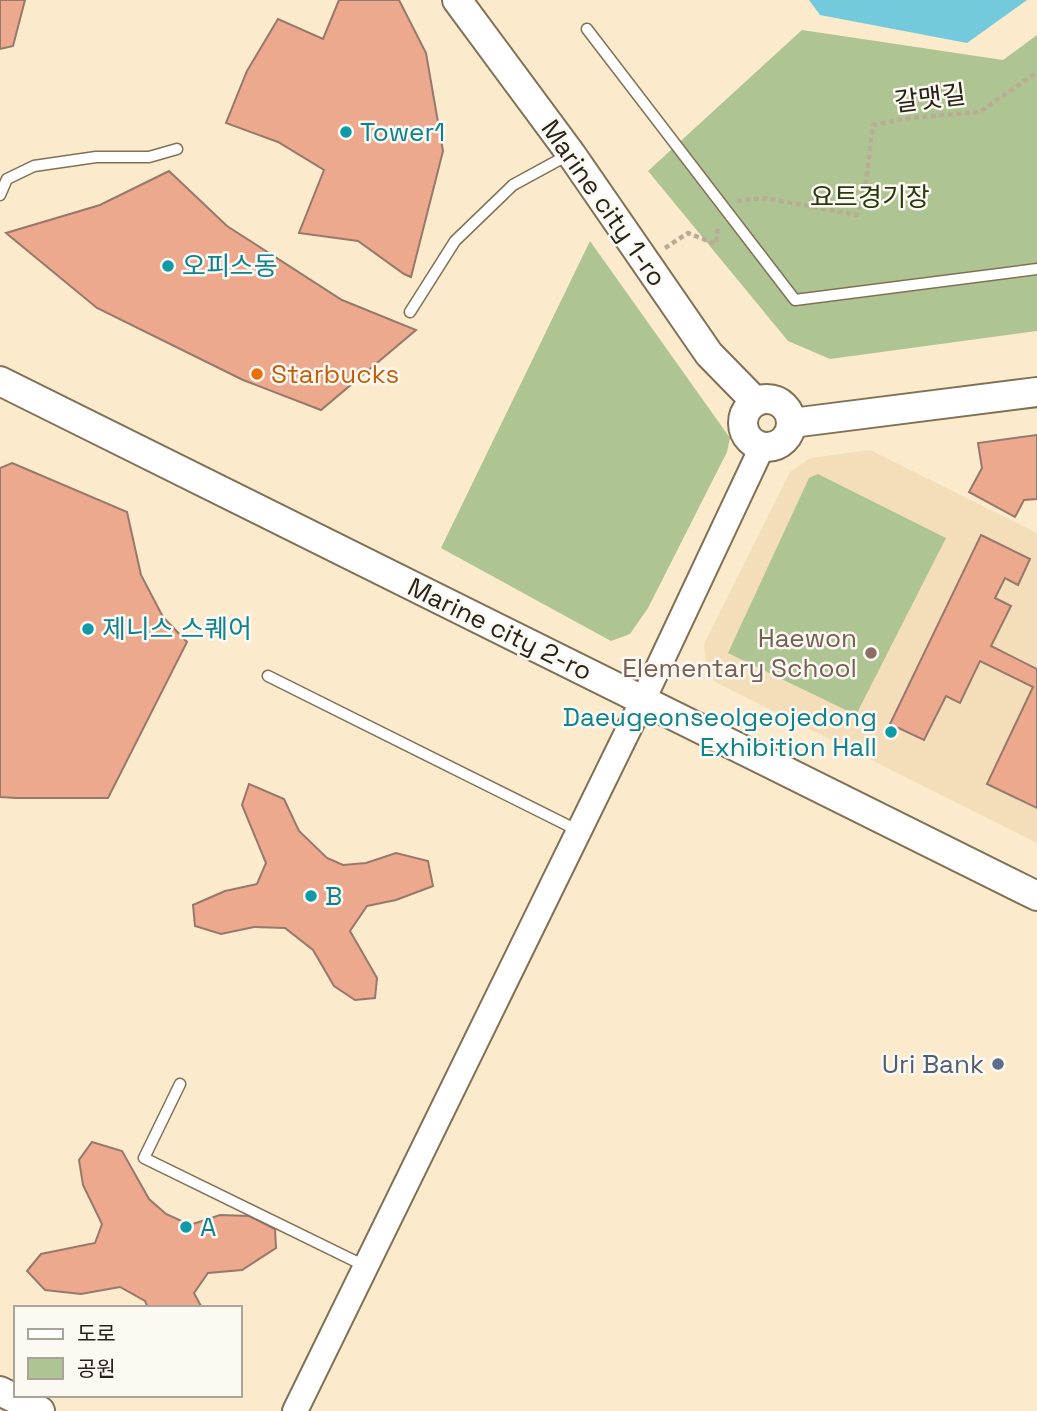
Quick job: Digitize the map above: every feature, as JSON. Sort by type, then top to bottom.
[{"type":"main road","name":"Marine city 1-ro","points":[[457,0],[571,154],[709,354],[755,401]]},
{"type":"main road","name":"Marine city 2-ro","points":[[0,381],[1037,896]]},
{"type":"main road","points":[[792,424],[1037,393]]},
{"type":"main road","points":[[774,399],[789,410],[792,424],[782,443],[762,447],[746,436],[743,416],[755,401],[774,399]]},
{"type":"main road","points":[[0,1391],[40,1411]]},
{"type":"street","points":[[295,1411],[643,700],[762,447]]},
{"type":"lane","points":[[587,29],[794,300],[1037,269]]},
{"type":"lane","points":[[0,195],[7,179],[34,166],[96,157],[149,156],[177,149]]},
{"type":"lane","points":[[410,312],[455,241],[513,184],[571,154]]},
{"type":"lane","points":[[268,676],[579,831]]},
{"type":"lane","points":[[180,1084],[144,1158],[366,1266]]},
{"type":"path","name":"갈맷길","points":[[720,203],[764,198],[857,215],[866,181],[873,125],[909,118],[980,112],[1037,72]]},
{"type":"path","points":[[646,261],[688,233],[716,244],[720,203]]},
{"type":"shaded area","name":"Haewon Elementary School","points":[[870,450],[1037,533],[1037,843],[715,682],[706,663],[704,644],[790,472],[810,458]]},
{"type":"green space","name":"요트경기장","points":[[802,30],[1003,60],[1037,35],[1037,331],[830,359],[788,341],[648,171]]},
{"type":"green space","points":[[590,241],[730,438],[727,452],[648,608],[630,634],[611,641],[441,548]]},
{"type":"green space","points":[[818,474],[946,538],[856,715],[728,653],[809,478]]},
{"type":"water","points":[[809,0],[1027,0],[967,43],[820,15]]},
{"type":"building","points":[[0,0],[25,0],[13,46],[0,49]]},
{"type":"building","name":"Tower1","points":[[339,0],[399,0],[426,53],[443,151],[411,277],[358,241],[299,233],[324,170],[278,142],[226,123],[247,71],[278,19],[323,39]]},
{"type":"building","name":"오피스동","points":[[169,171],[227,226],[342,300],[416,330],[321,410],[243,380],[97,308],[6,233],[100,205]]},
{"type":"building","points":[[1037,435],[1037,499],[1024,500],[1015,517],[969,492],[982,468],[978,443]]},
{"type":"building","name":"제니스 스퀘어","points":[[12,463],[127,512],[141,575],[163,617],[187,642],[108,798],[0,797],[0,468]]},
{"type":"building","points":[[981,535],[1030,559],[1018,585],[1005,578],[995,598],[1011,606],[991,646],[1037,669],[1037,808],[987,784],[1033,687],[980,661],[960,703],[946,696],[924,740],[890,724]]},
{"type":"building","name":"B","points":[[249,784],[284,799],[299,831],[327,858],[343,865],[366,863],[396,853],[428,861],[433,886],[396,900],[367,906],[350,931],[377,978],[375,998],[355,1000],[334,986],[313,950],[285,928],[254,927],[221,934],[195,926],[193,905],[225,891],[257,884],[266,863],[242,805]]},
{"type":"building","name":"A","points":[[92,1142],[122,1151],[149,1199],[166,1214],[190,1225],[220,1215],[249,1216],[275,1229],[276,1248],[242,1270],[208,1273],[194,1293],[201,1306],[147,1306],[145,1301],[120,1287],[81,1294],[45,1290],[27,1271],[41,1254],[95,1243],[102,1224],[83,1185],[79,1160]]},
{"type":"place","name":"Tower1","points":[[346,132]]},
{"type":"place","name":"오피스동","points":[[168,266]]},
{"type":"place","name":"Starbucks","points":[[257,374]]},
{"type":"place","name":"제니스 스퀘어","points":[[88,629]]},
{"type":"place","name":"Haewon Elementary School","points":[[871,653]]},
{"type":"place","name":"Daeugeonseolgeojedong Exhibition Hall","points":[[891,732]]},
{"type":"place","name":"B","points":[[311,896]]},
{"type":"place","name":"Uri Bank","points":[[998,1064]]},
{"type":"place","name":"A","points":[[186,1227]]}]
